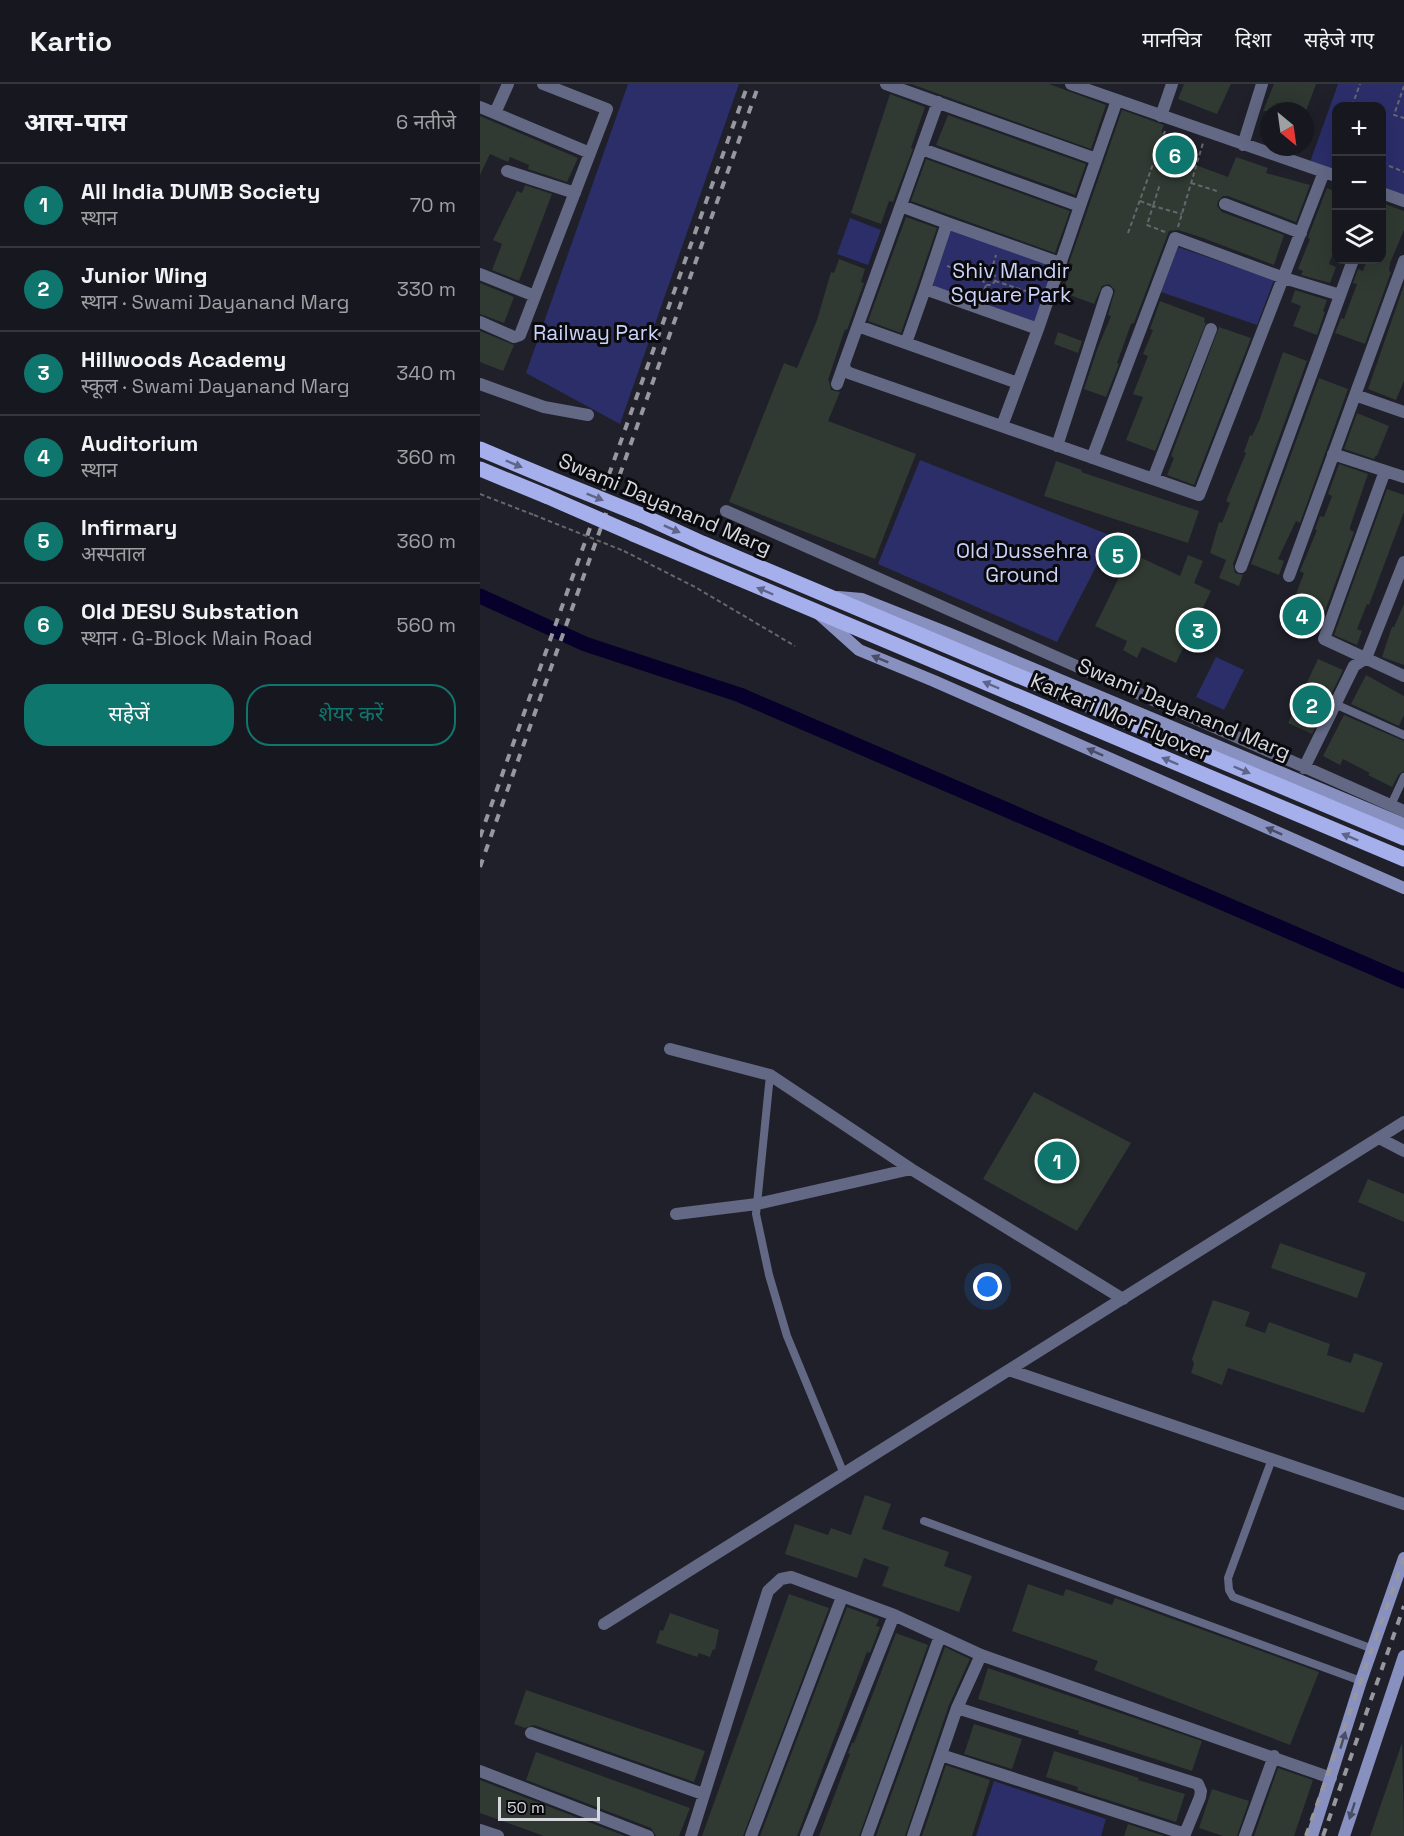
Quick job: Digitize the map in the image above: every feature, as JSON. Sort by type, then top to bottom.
[{"type":"main road","name":"Swami Dayanand Marg","points":[[480,449],[834,597],[862,599],[948,633],[1404,824]]},
{"type":"main road","name":"Swami Dayanand Marg","points":[[480,470],[546,496],[819,614]]},
{"type":"main road","name":"Karkari Mor Flyover","points":[[834,597],[1404,838]]},
{"type":"main road","name":"Karkari Mor Flyover","points":[[819,614],[1404,860]]},
{"type":"main road","points":[[819,614],[859,650],[1404,888]]},
{"type":"main road","points":[[1312,1836],[1361,1681],[1404,1558]]},
{"type":"main road","points":[[1344,1836],[1404,1656]]},
{"type":"street","points":[[495,113],[508,84]]},
{"type":"street","points":[[480,322],[514,337],[518,336],[607,109],[543,84]]},
{"type":"street","points":[[886,84],[1096,159]]},
{"type":"street","points":[[1071,84],[1332,175]]},
{"type":"street","points":[[1165,118],[1172,84]]},
{"type":"street","points":[[1243,145],[1262,84]]},
{"type":"street","points":[[1002,426],[1117,100]]},
{"type":"street","points":[[837,384],[938,102]]},
{"type":"street","points":[[480,107],[590,153]]},
{"type":"street","points":[[922,149],[1080,206]]},
{"type":"street","points":[[507,171],[575,193]]},
{"type":"street","points":[[844,364],[849,373],[1200,495],[1324,172]]},
{"type":"street","points":[[1386,194],[1404,201]]},
{"type":"street","points":[[1225,204],[1300,233]]},
{"type":"street","points":[[901,206],[1060,263]]},
{"type":"street","points":[[906,343],[947,223]]},
{"type":"street","points":[[1092,458],[1175,238],[1284,278],[1340,295]]},
{"type":"street","points":[[1289,576],[1404,261]]},
{"type":"street","points":[[1241,567],[1352,264]]},
{"type":"street","points":[[480,274],[535,296]]},
{"type":"street","points":[[925,289],[1038,329]]},
{"type":"street","points":[[1058,446],[1107,292]]},
{"type":"street","points":[[858,326],[1018,383]]},
{"type":"street","points":[[1153,479],[1211,328]]},
{"type":"street","points":[[480,384],[544,407],[588,415]]},
{"type":"street","points":[[1355,395],[1404,412]]},
{"type":"street","points":[[1333,454],[1404,477]]},
{"type":"street","points":[[1385,471],[1324,639],[1404,676]]},
{"type":"street","points":[[726,511],[1404,811]]},
{"type":"street","points":[[1304,768],[1354,666],[1366,658],[1404,562]]},
{"type":"street","points":[[670,1049],[770,1075],[911,1169],[1123,1299]]},
{"type":"street","points":[[604,1624],[1404,1122]]},
{"type":"street","points":[[1379,1138],[1404,1150]]},
{"type":"street","points":[[676,1214],[757,1204],[911,1169]]},
{"type":"street","points":[[1009,1370],[1404,1504]]},
{"type":"street","points":[[691,1836],[768,1591],[781,1579],[791,1577],[894,1615],[981,1655],[1274,1756],[1331,1778]]},
{"type":"street","points":[[751,1836],[842,1597]]},
{"type":"street","points":[[806,1836],[894,1615]]},
{"type":"street","points":[[867,1836],[940,1636]]},
{"type":"street","points":[[913,1836],[957,1708],[981,1655]]},
{"type":"street","points":[[941,1755],[1184,1835],[1200,1797],[1201,1791],[1197,1784],[957,1708]]},
{"type":"street","points":[[531,1734],[703,1794]]},
{"type":"street","points":[[1245,1836],[1274,1756]]},
{"type":"street","points":[[480,1771],[648,1836]]},
{"type":"street","points":[[480,1830],[498,1836]]},
{"type":"lane","points":[[1335,704],[1404,735]]},
{"type":"lane","points":[[1391,805],[1404,777]]},
{"type":"lane","points":[[770,1075],[756,1214],[769,1275],[787,1336],[844,1474]]},
{"type":"lane","points":[[1272,1459],[1228,1578],[1228,1590],[1233,1598],[1373,1649]]},
{"type":"lane","points":[[924,1521],[1361,1681]]},
{"type":"path","points":[[1353,102],[1360,84]]},
{"type":"path","points":[[1404,86],[1395,115],[1404,118]]},
{"type":"path","points":[[1128,233],[1165,118]]},
{"type":"path","points":[[1176,233],[1206,132]]},
{"type":"path","points":[[1386,165],[1404,172]]},
{"type":"path","points":[[1191,183],[1217,190]]},
{"type":"path","points":[[1160,184],[1147,225],[1171,234]]},
{"type":"path","points":[[1140,201],[1182,214]]},
{"type":"path","points":[[991,272],[998,251]]},
{"type":"path","points":[[942,264],[980,277],[986,285]]},
{"type":"path","points":[[980,277],[985,272],[991,272],[995,276],[995,281]]},
{"type":"path","points":[[986,285],[992,285],[995,281]]},
{"type":"path","points":[[995,281],[1040,296]]},
{"type":"path","points":[[981,299],[986,285]]},
{"type":"path","points":[[480,494],[624,551],[695,587],[795,646]]},
{"type":"green space","name":"Railway Park","points":[[628,84],[739,84],[620,424],[526,373]]},
{"type":"green space","points":[[1338,84],[1404,84],[1404,195],[1386,188],[1386,102],[1332,102],[1332,170],[1310,162]]},
{"type":"green space","points":[[850,218],[881,230],[868,265],[837,254]]},
{"type":"green space","name":"Shiv Mandir Square Park","points":[[948,228],[1056,267],[1034,324],[930,285]]},
{"type":"green space","points":[[1178,247],[1274,280],[1257,325],[1161,292]]},
{"type":"green space","name":"Old Dussehra Ground","points":[[920,460],[1112,536],[1057,642],[878,564]]},
{"type":"green space","points":[[1216,657],[1244,670],[1224,710],[1196,697]]},
{"type":"green space","points":[[994,1781],[1106,1819],[1101,1836],[976,1836]]},
{"type":"building","points":[[911,84],[1049,84],[1106,105],[1091,149]]},
{"type":"building","points":[[1184,84],[1231,84],[1217,114],[1178,99]]},
{"type":"building","points":[[1274,84],[1316,84],[1309,102],[1267,102]]},
{"type":"building","points":[[890,94],[925,107],[911,148],[913,149],[893,202],[889,201],[881,224],[851,213]]},
{"type":"building","points":[[1122,110],[1164,125],[1161,132],[1193,145],[1189,157],[1192,158],[1190,163],[1228,177],[1236,157],[1268,168],[1266,173],[1310,185],[1296,222],[1228,196],[1223,196],[1218,201],[1217,206],[1222,212],[1284,235],[1274,265],[1203,238],[1178,230],[1169,231],[1134,323],[1131,324],[1106,397],[1084,389],[1111,316],[1108,315],[1115,290],[1109,284],[1102,286],[1094,304],[1062,292],[1073,264],[1069,263]]},
{"type":"building","points":[[948,115],[1086,164],[1075,195],[936,145]]},
{"type":"building","points":[[480,116],[578,158],[567,182],[528,169],[529,165],[510,157],[508,162],[490,154],[480,175]]},
{"type":"building","points":[[926,159],[1070,211],[1055,253],[911,201]]},
{"type":"building","points":[[525,185],[552,194],[519,281],[492,270],[502,244],[493,240],[517,191],[522,193]]},
{"type":"building","points":[[1327,188],[1332,190],[1332,256],[1329,264],[1336,267],[1330,283],[1301,275],[1303,271],[1298,269],[1310,239],[1309,234]]},
{"type":"building","points":[[1386,204],[1404,211],[1404,230],[1390,263],[1389,271],[1391,272],[1365,344],[1335,333],[1341,318],[1344,319],[1357,284],[1353,283],[1358,269],[1363,271],[1366,264],[1386,264]]},
{"type":"building","points":[[906,217],[937,228],[901,333],[868,321]]},
{"type":"building","points":[[839,259],[865,269],[861,282],[864,283],[847,330],[845,329],[828,380],[831,390],[840,392],[828,421],[916,454],[875,559],[729,502],[784,363],[797,368],[817,320],[831,272],[834,273]]},
{"type":"building","points":[[480,283],[514,297],[504,323],[480,314]]},
{"type":"building","points":[[1404,285],[1404,381],[1396,400],[1368,389]]},
{"type":"building","points":[[1295,290],[1327,300],[1317,335],[1293,326],[1301,306],[1291,302]]},
{"type":"building","points":[[1160,301],[1205,318],[1206,323],[1155,451],[1126,440],[1143,397],[1133,394],[1148,356],[1143,354],[1153,330],[1150,329]]},
{"type":"building","points":[[1219,327],[1251,338],[1194,485],[1167,475],[1174,458],[1171,456]]},
{"type":"building","points":[[480,331],[514,345],[503,371],[480,362]]},
{"type":"building","points":[[1058,332],[1082,341],[1078,353],[1054,344]]},
{"type":"building","points":[[1283,352],[1307,361],[1233,564],[1235,573],[1243,575],[1239,586],[1219,578],[1226,560],[1210,553],[1219,522],[1222,523],[1230,503],[1226,501],[1246,453],[1244,452],[1250,435],[1252,436],[1259,421]]},
{"type":"building","points":[[1319,378],[1348,389],[1300,523],[1296,521],[1278,559],[1284,561],[1279,575],[1251,564]]},
{"type":"building","points":[[1357,413],[1389,426],[1374,459],[1344,449]]},
{"type":"building","points":[[1056,461],[1082,470],[1081,472],[1199,511],[1188,543],[1044,496]]},
{"type":"building","points":[[1339,464],[1368,474],[1350,527],[1350,530],[1354,532],[1317,633],[1279,618],[1286,599],[1293,602],[1304,573],[1300,571],[1317,530],[1315,529],[1320,516],[1324,517],[1332,496],[1328,494]]},
{"type":"building","points":[[1387,489],[1404,495],[1404,512],[1369,605],[1367,604],[1357,629],[1362,631],[1357,645],[1334,635]]},
{"type":"building","points":[[1131,553],[1180,576],[1188,555],[1203,561],[1194,583],[1211,591],[1176,663],[1142,647],[1137,658],[1123,650],[1127,641],[1095,626]]},
{"type":"building","points":[[1404,604],[1404,665],[1382,657],[1392,627]]},
{"type":"building","points":[[1318,659],[1343,670],[1312,734],[1288,723]]},
{"type":"building","points":[[1366,675],[1404,696],[1404,715],[1399,726],[1351,704]]},
{"type":"building","points":[[1344,715],[1404,741],[1404,771],[1399,774],[1392,787],[1343,759],[1340,765],[1323,756]]},
{"type":"building","points":[[1034,1092],[1131,1143],[1077,1231],[983,1179]]},
{"type":"building","points":[[1368,1179],[1404,1194],[1404,1222],[1358,1202]]},
{"type":"building","points":[[1280,1243],[1366,1273],[1357,1298],[1271,1268]]},
{"type":"building","points":[[1213,1300],[1250,1312],[1245,1326],[1265,1333],[1269,1322],[1330,1344],[1327,1355],[1351,1363],[1354,1353],[1383,1363],[1364,1413],[1228,1368],[1222,1385],[1191,1373],[1194,1364],[1192,1359]]},
{"type":"building","points":[[865,1495],[891,1504],[882,1529],[949,1552],[944,1566],[972,1576],[959,1612],[882,1586],[889,1567],[864,1558],[857,1578],[785,1554],[795,1524],[828,1535],[831,1528],[851,1535]]},
{"type":"building","points":[[1028,1584],[1063,1596],[1066,1589],[1112,1605],[1115,1598],[1319,1672],[1290,1745],[1094,1670],[1098,1661],[1012,1631]]},
{"type":"building","points":[[789,1594],[829,1608],[743,1836],[702,1836]]},
{"type":"building","points":[[847,1607],[879,1619],[876,1626],[880,1627],[870,1653],[867,1652],[797,1836],[760,1836]]},
{"type":"building","points":[[670,1613],[719,1630],[715,1650],[713,1649],[710,1657],[699,1653],[697,1657],[656,1643],[660,1630],[663,1631]]},
{"type":"building","points":[[896,1633],[928,1645],[859,1836],[819,1836],[850,1754],[848,1753],[854,1743]]},
{"type":"building","points":[[945,1647],[970,1659],[949,1705],[905,1836],[876,1836]]},
{"type":"building","points":[[988,1668],[1202,1741],[1192,1771],[1078,1734],[1079,1731],[978,1699]]},
{"type":"building","points":[[526,1690],[705,1751],[694,1782],[534,1725],[525,1728],[514,1724]]},
{"type":"building","points":[[974,1724],[1022,1739],[1012,1769],[964,1754]]},
{"type":"building","points":[[1402,1743],[1404,1836],[1370,1836],[1393,1769]]},
{"type":"building","points":[[1054,1751],[1185,1794],[1176,1822],[1077,1790],[1078,1787],[1046,1777]]},
{"type":"building","points":[[536,1752],[690,1808],[679,1836],[656,1836],[651,1828],[526,1780]]},
{"type":"building","points":[[946,1765],[990,1780],[972,1836],[922,1836]]},
{"type":"building","points":[[1278,1768],[1313,1780],[1294,1836],[1254,1836]]},
{"type":"building","points":[[480,1780],[625,1836],[544,1836],[480,1813]]},
{"type":"building","points":[[1212,1789],[1249,1801],[1237,1836],[1223,1836],[1199,1828]]},
{"type":"building","points":[[1128,1824],[1164,1836],[1124,1836]]},
{"type":"waterway","points":[[480,596],[585,644],[740,695],[1404,981]]},
{"type":"railway","points":[[480,837],[748,84]]},
{"type":"railway","points":[[480,867],[759,84]]},
{"type":"railway","points":[[1306,1836],[1404,1558]]},
{"type":"railway","points":[[1323,1836],[1404,1606]]},
{"type":"place","name":"Old DESU Substation","points":[[1175,155]]},
{"type":"place","name":"Infirmary","points":[[1118,555]]},
{"type":"place","name":"Auditorium","points":[[1302,616]]},
{"type":"place","name":"Hillwoods Academy","points":[[1198,630]]},
{"type":"place","name":"Junior Wing","points":[[1312,705]]},
{"type":"place","name":"All India DUMB Society","points":[[1057,1161]]}]
